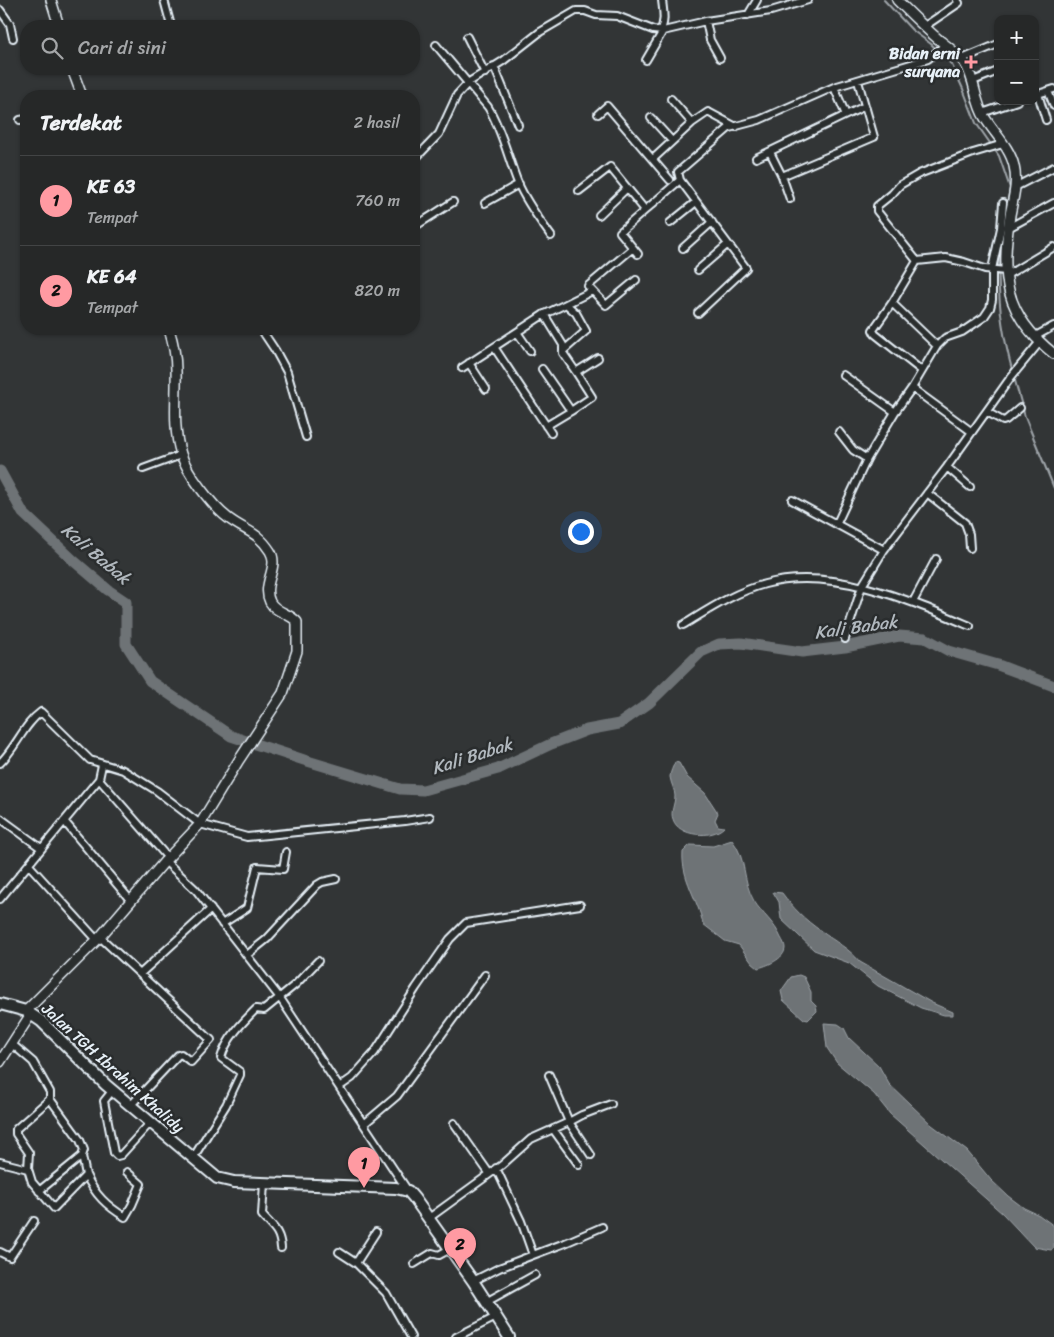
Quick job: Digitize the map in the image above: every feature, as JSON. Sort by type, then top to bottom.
[{"type":"main road","name":"Jalan TGH Ibrahim Khalidy","points":[[0,1004],[29,1013],[52,1031],[112,1091],[223,1181],[396,1188],[408,1191]]},
{"type":"main road","points":[[408,1191],[473,1281],[508,1337]]},
{"type":"street","points":[[50,0],[57,20]]},
{"type":"street","points":[[164,0],[169,20]]},
{"type":"street","points":[[646,60],[661,31],[664,15],[662,0]]},
{"type":"street","points":[[748,15],[757,0]]},
{"type":"street","points":[[420,154],[439,134],[455,99],[469,82],[485,73],[540,32],[576,11],[585,11],[596,15],[618,16],[661,31],[706,20],[771,11],[808,0]]},
{"type":"street","points":[[837,523],[868,459],[937,346],[945,338],[962,332],[984,317],[989,311],[1000,271],[1015,187],[1014,164],[982,113],[973,81],[962,59],[897,0]]},
{"type":"street","points":[[925,26],[957,5],[959,3],[957,0]]},
{"type":"street","points":[[0,10],[10,24],[13,38]]},
{"type":"street","points":[[706,20],[710,40],[720,58]]},
{"type":"street","points":[[467,37],[485,73]]},
{"type":"street","points":[[436,44],[488,107],[519,184],[550,236]]},
{"type":"street","points":[[698,313],[746,268],[680,180],[678,172],[729,128],[778,112],[834,87],[928,59],[945,45]]},
{"type":"street","points":[[962,59],[994,46]]},
{"type":"street","points":[[494,66],[518,125]]},
{"type":"street","points":[[973,81],[994,73]]},
{"type":"street","points":[[74,75],[80,90]]},
{"type":"street","points":[[782,176],[874,137],[858,81]]},
{"type":"street","points":[[834,87],[846,115]]},
{"type":"street","points":[[1039,94],[1051,90],[1054,106]]},
{"type":"street","points":[[671,99],[692,123]]},
{"type":"street","points":[[1039,102],[1046,120]]},
{"type":"street","points":[[982,113],[1005,105]]},
{"type":"street","points":[[598,114],[608,106],[670,180]]},
{"type":"street","points":[[756,158],[865,106]]},
{"type":"street","points":[[653,159],[692,123],[708,112],[736,127]]},
{"type":"street","points":[[651,118],[672,141]]},
{"type":"street","points":[[917,261],[877,210],[877,206],[900,185],[918,174],[950,161],[1001,145]]},
{"type":"street","points":[[770,152],[782,176],[790,199]]},
{"type":"street","points":[[579,192],[610,167],[646,210]]},
{"type":"street","points":[[1015,187],[1054,168]]},
{"type":"street","points":[[638,254],[620,232],[680,180]]},
{"type":"street","points":[[485,203],[519,184]]},
{"type":"street","points":[[599,215],[627,188]]},
{"type":"street","points":[[420,223],[453,202]]},
{"type":"street","points":[[670,223],[696,202]]},
{"type":"street","points":[[1003,203],[1000,271],[1015,309],[1037,340],[1054,353]]},
{"type":"street","points":[[1008,228],[1054,203]]},
{"type":"street","points":[[683,248],[712,222]]},
{"type":"street","points":[[698,270],[728,244]]},
{"type":"street","points":[[917,261],[946,258],[1000,271],[1054,247]]},
{"type":"street","points":[[633,248],[588,286],[606,305],[636,280]]},
{"type":"street","points":[[917,261],[892,303],[874,326],[874,332],[922,371]]},
{"type":"street","points":[[462,368],[544,314],[592,291]]},
{"type":"street","points":[[892,303],[937,346]]},
{"type":"street","points":[[563,351],[586,331],[576,313],[566,304]]},
{"type":"street","points":[[544,314],[563,345],[563,351],[592,398],[546,426]]},
{"type":"street","points":[[845,639],[862,586],[884,550],[947,467],[1037,340],[1054,326]]},
{"type":"street","points":[[517,332],[530,351]]},
{"type":"street","points":[[0,1062],[29,1013],[200,824],[239,760],[278,703],[291,674],[297,651],[298,624],[293,618],[275,608],[269,599],[267,588],[274,559],[268,548],[253,532],[230,519],[214,505],[202,490],[181,455],[177,427],[175,355],[170,335]]},
{"type":"street","points":[[265,335],[287,372],[306,437]]},
{"type":"street","points":[[494,347],[551,433]]},
{"type":"street","points":[[576,372],[598,358]]},
{"type":"street","points":[[469,363],[486,389]]},
{"type":"street","points":[[542,369],[572,411]]},
{"type":"street","points":[[844,375],[895,412]]},
{"type":"street","points":[[912,388],[972,432]]},
{"type":"street","points":[[987,412],[1003,421],[1020,408]]},
{"type":"street","points":[[839,432],[853,450],[868,459]]},
{"type":"street","points":[[143,469],[181,455]]},
{"type":"street","points":[[947,467],[970,487]]},
{"type":"street","points":[[927,493],[965,523],[969,534],[970,548]]},
{"type":"street","points":[[792,500],[884,550]]},
{"type":"street","points":[[913,602],[936,560]]},
{"type":"street","points":[[683,625],[718,604],[765,584],[801,580],[862,586],[913,602],[970,626]]},
{"type":"street","points":[[0,763],[27,726],[41,712],[83,754],[102,764],[123,770],[157,791],[200,824],[247,837],[430,817]]},
{"type":"street","points":[[0,899],[99,779],[102,764]]},
{"type":"street","points":[[99,779],[196,890],[280,998],[408,1191]]},
{"type":"street","points":[[0,818],[41,848]]},
{"type":"street","points":[[64,821],[131,901]]},
{"type":"street","points":[[222,924],[247,908],[257,867],[283,869],[286,852]]},
{"type":"street","points":[[29,865],[98,938],[211,1040],[190,1062],[181,1054],[178,1054],[130,1105]]},
{"type":"street","points":[[247,955],[267,939],[318,884],[336,879]]},
{"type":"street","points":[[339,1087],[352,1078],[375,1052],[416,988],[460,927],[466,923],[580,905]]},
{"type":"street","points":[[140,974],[211,909]]},
{"type":"street","points":[[193,1158],[226,1105],[240,1074],[240,1072],[221,1058],[228,1042],[256,1009],[264,1010],[280,998],[318,962]]},
{"type":"street","points":[[364,1124],[398,1096],[485,975]]},
{"type":"street","points":[[12,1044],[32,1062],[50,1092],[50,1099],[80,1140],[84,1150],[82,1156],[86,1175],[98,1198],[125,1217],[141,1184],[127,1172]]},
{"type":"street","points":[[548,1075],[569,1122],[591,1155]]},
{"type":"street","points":[[112,1091],[104,1102],[114,1152],[117,1156],[125,1152],[151,1122]]},
{"type":"street","points":[[50,1099],[16,1129],[16,1134],[29,1153],[28,1169],[32,1182],[54,1208],[86,1175]]},
{"type":"street","points":[[429,1218],[531,1139],[592,1110],[611,1104]]},
{"type":"street","points":[[454,1124],[489,1173]]},
{"type":"street","points":[[553,1129],[579,1165]]},
{"type":"street","points":[[39,1191],[82,1156]]},
{"type":"street","points":[[0,1162],[28,1169]]},
{"type":"street","points":[[496,1168],[517,1213],[533,1254]]},
{"type":"street","points":[[264,1183],[262,1215],[274,1227],[281,1248]]},
{"type":"street","points":[[0,1252],[10,1257],[34,1221]]},
{"type":"street","points":[[473,1281],[499,1268],[564,1244],[602,1227]]},
{"type":"street","points":[[356,1263],[376,1232]]},
{"type":"street","points":[[414,1264],[432,1253],[439,1255],[450,1249]]},
{"type":"street","points":[[339,1252],[356,1263],[387,1295],[411,1337]]},
{"type":"street","points":[[486,1302],[535,1275]]},
{"type":"street","points":[[456,1337],[496,1317]]},
{"type":"shaded area","points":[[675,762],[679,763],[687,777],[705,793],[718,813],[715,820],[718,826],[724,827],[719,831],[704,834],[688,833],[676,825],[672,816],[675,796],[670,777]]},
{"type":"shaded area","points":[[732,840],[740,854],[750,893],[775,928],[785,947],[779,959],[758,968],[739,945],[725,941],[703,924],[687,880],[683,862],[683,852],[690,845],[713,846]]},
{"type":"shaded area","points":[[773,892],[782,893],[795,909],[815,927],[847,949],[860,962],[932,1003],[953,1012],[953,1015],[944,1015],[921,1008],[878,986],[849,963],[814,950],[781,919],[779,902]]},
{"type":"shaded area","points":[[799,975],[804,977],[811,992],[811,1001],[816,1006],[817,1011],[808,1020],[804,1019],[783,1000],[781,991],[791,977]]},
{"type":"shaded area","points":[[824,1023],[838,1024],[844,1028],[849,1038],[879,1066],[889,1084],[932,1125],[967,1151],[991,1180],[1008,1196],[1054,1226],[1054,1248],[1051,1250],[1034,1247],[1003,1214],[890,1114],[874,1094],[837,1063],[827,1048]]},
{"type":"waterway","points":[[884,0],[912,30],[931,44],[952,65],[976,123],[999,156],[1010,188],[1005,215]]},
{"type":"waterway","points":[[1001,242],[999,258],[1000,308],[1005,341],[1013,373]]},
{"type":"waterway","points":[[1014,377],[1025,417],[1054,488]]},
{"type":"waterway","name":"Kali Babak","points":[[0,471],[23,513],[74,561],[108,590],[126,602],[126,644],[150,681],[231,736],[400,789],[423,790],[498,769],[551,744],[587,730],[619,724],[649,703],[701,652],[719,644],[741,643],[802,652],[845,647],[899,636],[925,638],[949,651],[998,665],[1054,686]]},
{"type":"place","name":"Bidan erni suryana","points":[[971,62]]},
{"type":"place","name":"KE 63","points":[[364,1188]]},
{"type":"place","name":"KE 64","points":[[460,1269]]}]
